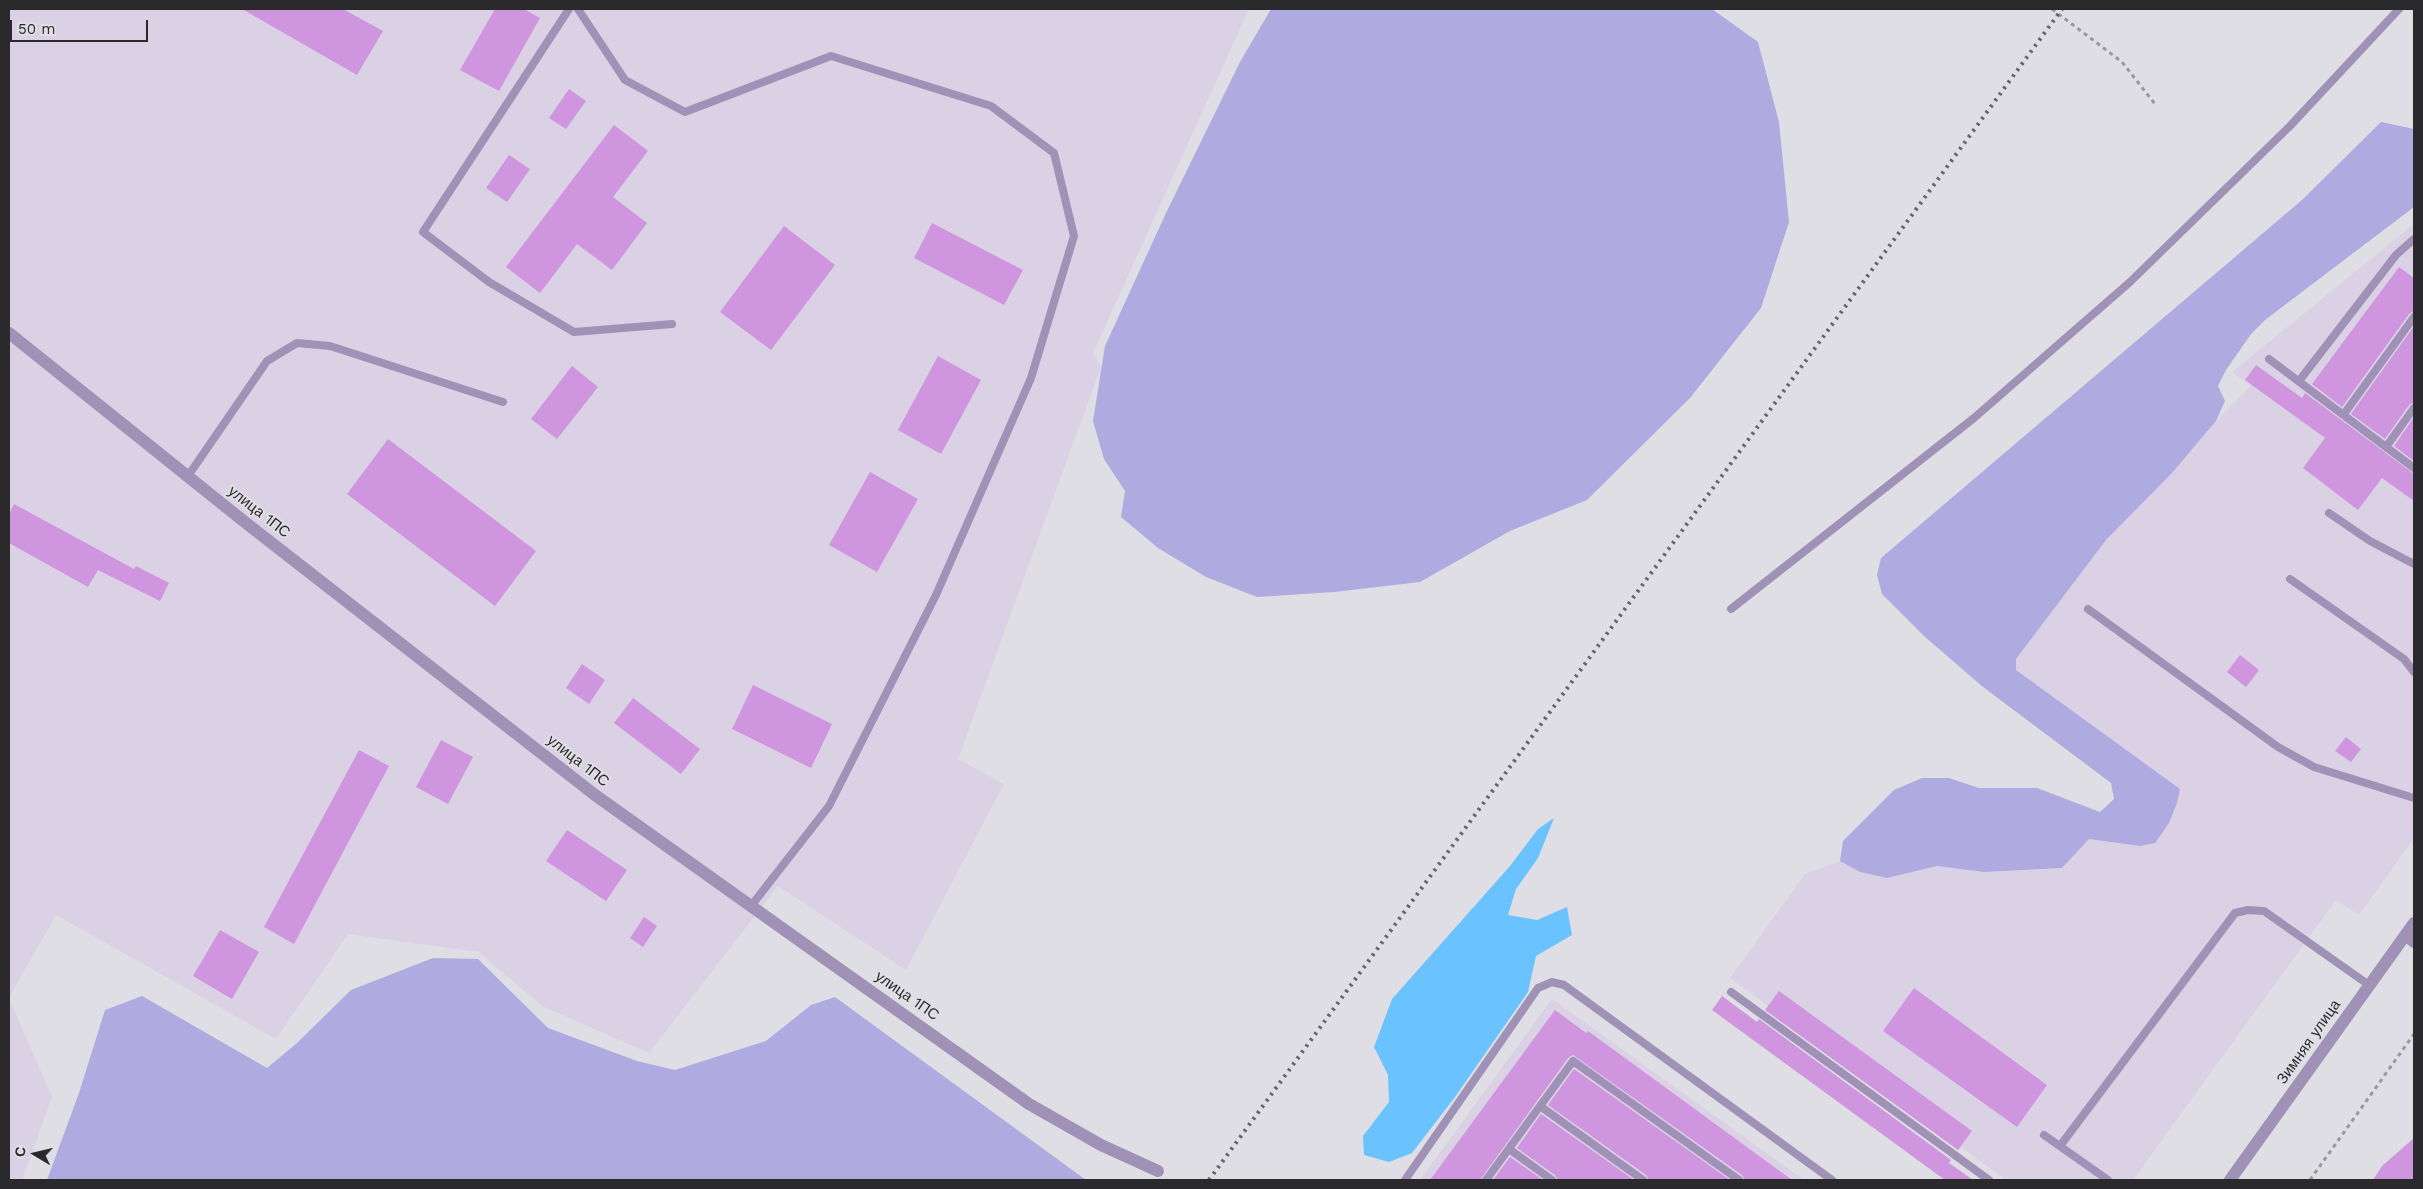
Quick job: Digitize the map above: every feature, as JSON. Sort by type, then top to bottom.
[{"type":"street","name":"улица 1ПС","points":[[9,333],[188,476],[595,794],[1030,1104],[1101,1145],[1158,1171]]},
{"type":"street","name":"Зимняя улица","points":[[2230,1180],[2369,986],[2410,938],[2414,923]]},
{"type":"lane","points":[[569,9],[423,232],[489,282],[574,332],[672,324]]},
{"type":"lane","points":[[578,9],[625,80],[685,112],[831,56],[991,106],[1054,153],[1074,236],[1031,378],[936,595],[829,806],[751,906]]},
{"type":"lane","points":[[1730,609],[1974,418],[2130,282],[2290,126],[2399,9]]},
{"type":"lane","points":[[2299,381],[2396,255],[2414,239]]},
{"type":"lane","points":[[2344,414],[2414,317]]},
{"type":"lane","points":[[188,476],[267,361],[297,343],[330,346],[503,402]]},
{"type":"lane","points":[[2269,359],[2414,468]]},
{"type":"lane","points":[[2386,447],[2414,408]]},
{"type":"lane","points":[[2329,512],[2370,541],[2414,564]]},
{"type":"lane","points":[[2290,579],[2404,659],[2414,672]]},
{"type":"lane","points":[[2088,609],[2278,747],[2314,767],[2414,798]]},
{"type":"lane","points":[[2060,1146],[2235,913],[2248,910],[2264,911],[2369,986]]},
{"type":"lane","points":[[1405,1180],[1538,988],[1552,982],[1564,984],[1832,1180]]},
{"type":"lane","points":[[1731,992],[1989,1180]]},
{"type":"lane","points":[[1486,1180],[1573,1061],[1739,1180]]},
{"type":"lane","points":[[1540,1106],[1643,1180]]},
{"type":"lane","points":[[2044,1135],[2108,1180]]},
{"type":"lane","points":[[1509,1149],[1552,1180]]},
{"type":"path","points":[[2052,9],[2122,62],[2155,104]]},
{"type":"path","points":[[2310,1180],[2414,1034]]},
{"type":"shaded area","points":[[9,9],[1249,9],[1093,353],[1101,367],[958,759],[1004,784],[906,970],[778,886],[649,1053],[542,1006],[479,952],[348,934],[276,1039],[56,915],[9,998]]},
{"type":"shaded area","points":[[1271,9],[1712,9],[1758,42],[1779,122],[1789,222],[1761,308],[1690,398],[1587,500],[1510,531],[1420,582],[1334,592],[1257,597],[1206,577],[1158,548],[1121,517],[1125,491],[1104,459],[1093,421],[1105,346],[1166,213],[1240,62]]},
{"type":"shaded area","points":[[2381,122],[2414,129],[2414,207],[2265,320],[2251,334],[2226,370],[2218,386],[2225,401],[2216,421],[2172,473],[2106,540],[2016,659],[2016,670],[2180,789],[2169,823],[2155,843],[2140,846],[2089,839],[2062,868],[1984,872],[1937,866],[1887,878],[1860,872],[1840,861],[1843,841],[1894,790],[1922,778],[1949,778],[1979,788],[2037,788],[2100,812],[2114,799],[2111,783],[1983,687],[1924,636],[1882,594],[1877,575],[1881,558],[2302,200]]},
{"type":"shaded area","points":[[2414,224],[2414,838],[2359,915],[2336,900],[2133,1180],[2006,1180],[1730,978],[1805,874],[1840,861],[1860,872],[1887,878],[1937,866],[1984,872],[2062,868],[2089,839],[2140,846],[2169,823],[2016,670],[2016,659],[2106,540],[2172,473],[2216,421],[2251,386],[2232,372]]},
{"type":"shaded area","points":[[433,958],[478,959],[548,1028],[637,1061],[675,1070],[766,1041],[811,1005],[835,997],[1086,1180],[47,1180],[79,1093],[105,1010],[142,996],[267,1068],[297,1043],[351,990]]},
{"type":"shaded area","points":[[9,998],[52,1097],[22,1180],[9,1180]]},
{"type":"shaded area","points":[[1552,999],[1804,1180],[1420,1180]]},
{"type":"water","points":[[1554,818],[1538,858],[1516,889],[1508,915],[1537,920],[1567,907],[1572,935],[1536,956],[1528,992],[1455,1097],[1412,1153],[1389,1162],[1364,1155],[1363,1136],[1389,1102],[1388,1075],[1374,1047],[1392,999],[1510,866],[1538,829]]},
{"type":"building","points":[[242,9],[343,9],[383,31],[357,75]]},
{"type":"building","points":[[495,9],[524,9],[540,18],[499,91],[460,70]]},
{"type":"building","points":[[569,89],[586,101],[566,129],[549,118]]},
{"type":"building","points":[[614,125],[648,151],[613,197],[647,223],[612,270],[577,244],[540,293],[506,267]]},
{"type":"building","points":[[509,155],[530,169],[507,202],[486,188]]},
{"type":"building","points":[[932,223],[1023,270],[1004,305],[914,258]]},
{"type":"building","points":[[784,226],[835,265],[771,350],[720,312]]},
{"type":"building","points":[[2399,267],[2414,278],[2414,311],[2409,314],[2342,407],[2312,384]]},
{"type":"building","points":[[2414,326],[2414,402],[2409,405],[2385,439],[2351,414]]},
{"type":"building","points":[[938,356],[981,380],[941,454],[898,430]]},
{"type":"building","points":[[2256,365],[2302,398],[2305,393],[2414,474],[2414,501],[2382,478],[2358,510],[2303,468],[2325,438],[2245,380]]},
{"type":"building","points":[[572,366],[598,387],[557,439],[531,419]]},
{"type":"building","points":[[2414,417],[2414,461],[2394,446]]},
{"type":"building","points":[[388,439],[536,551],[495,606],[347,494]]},
{"type":"building","points":[[870,472],[918,499],[877,572],[829,545]]},
{"type":"building","points":[[14,504],[134,569],[136,566],[169,583],[160,601],[98,570],[88,587],[9,543],[9,514]]},
{"type":"building","points":[[2240,655],[2259,670],[2246,687],[2227,672]]},
{"type":"building","points":[[582,664],[605,680],[589,704],[566,688]]},
{"type":"building","points":[[753,685],[832,724],[811,768],[732,729]]},
{"type":"building","points":[[633,698],[700,749],[681,774],[614,723]]},
{"type":"building","points":[[2346,737],[2361,749],[2351,762],[2335,751]]},
{"type":"building","points":[[441,740],[473,757],[448,804],[416,787]]},
{"type":"building","points":[[359,750],[389,766],[294,944],[264,927]]},
{"type":"building","points":[[567,830],[627,870],[606,901],[546,861]]},
{"type":"building","points":[[644,917],[657,926],[643,947],[630,938]]},
{"type":"building","points":[[220,930],[259,952],[232,999],[193,976]]},
{"type":"building","points":[[1914,988],[2047,1085],[2017,1127],[1883,1031]]},
{"type":"building","points":[[1779,991],[1972,1131],[1958,1150],[1765,1010]]},
{"type":"building","points":[[1722,996],[1757,1022],[1759,1019],[1951,1160],[1949,1163],[1973,1180],[1945,1180],[1712,1010]]},
{"type":"building","points":[[1555,1010],[1586,1033],[1588,1031],[1792,1180],[1745,1180],[1742,1175],[1573,1055],[1568,1058],[1480,1180],[1430,1180]]},
{"type":"building","points":[[1574,1069],[1730,1180],[1649,1180],[1646,1175],[1548,1105]]},
{"type":"building","points":[[1541,1114],[1634,1180],[1558,1180],[1555,1175],[1517,1148]]},
{"type":"building","points":[[2414,1138],[2414,1180],[2373,1180],[2382,1166]]},
{"type":"building","points":[[1510,1157],[1543,1180],[1493,1180]]},
{"type":"railway","points":[[1209,1180],[2062,9]]}]
